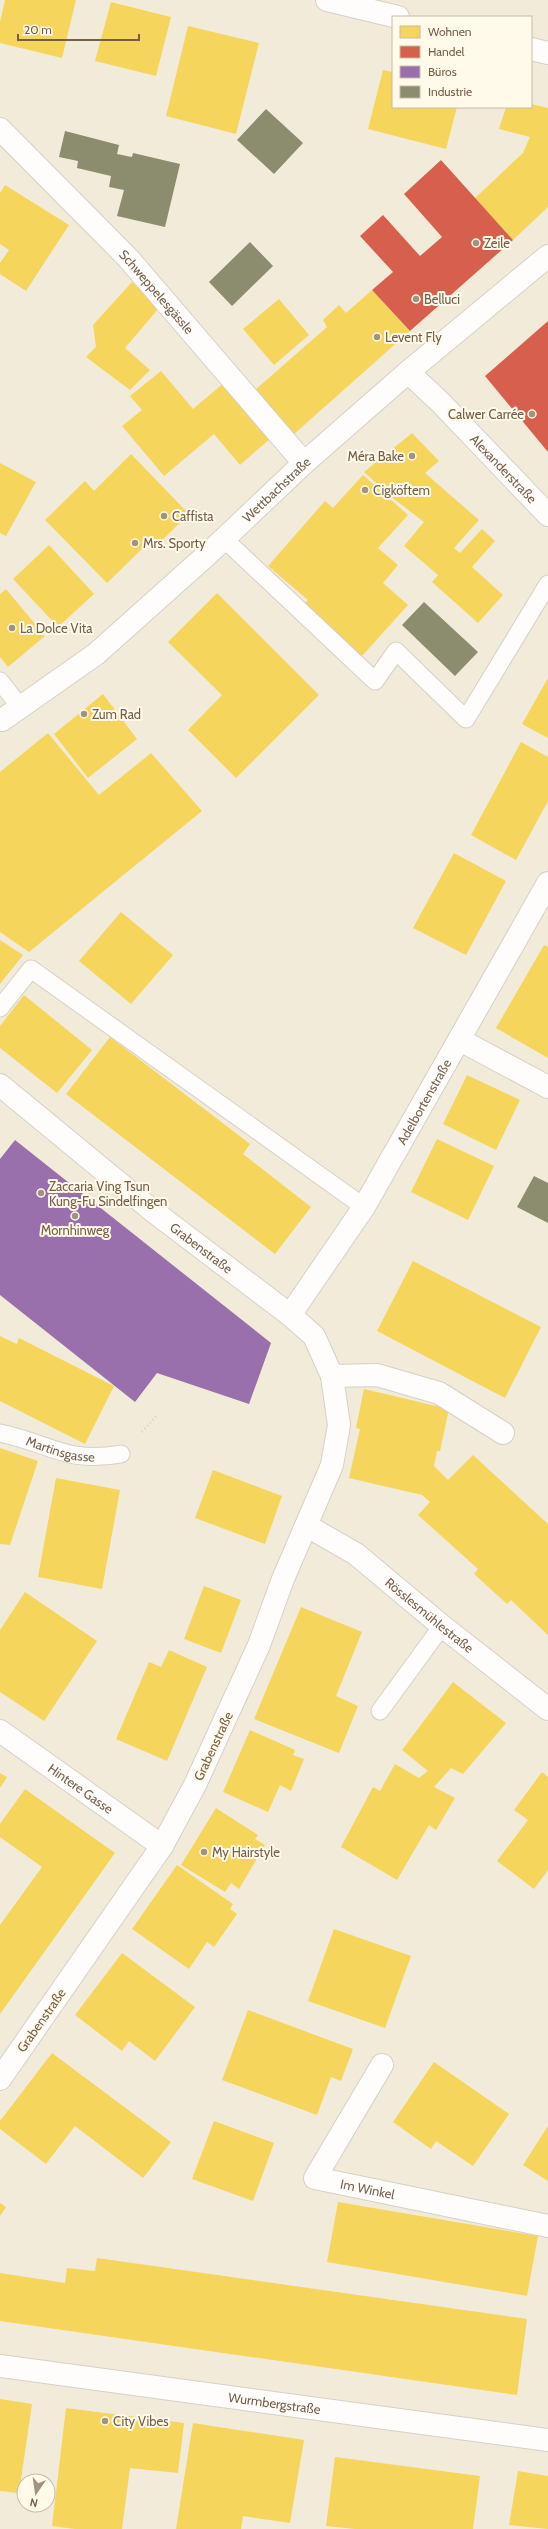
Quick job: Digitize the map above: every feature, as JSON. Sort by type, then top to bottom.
[{"type":"street","points":[[327,0],[394,16]]},
{"type":"street","points":[[532,49],[548,53]]},
{"type":"street","name":"Schweppelesgässle","points":[[0,129],[128,258],[304,463]]},
{"type":"street","name":"Wettbachstraße","points":[[2,720],[96,654],[304,463],[408,372],[548,256]]},
{"type":"street","name":"Alexanderstraße","points":[[408,372],[548,515]]},
{"type":"street","name":"Adelbortenstraße","points":[[290,1315],[364,1207],[548,883]]},
{"type":"street","points":[[460,1040],[548,1087]]},
{"type":"street","name":"Grabenstraße","points":[[0,1085],[153,1211],[290,1315],[314,1336],[332,1376],[339,1425],[332,1465],[250,1666],[195,1785],[162,1846],[0,2079]]},
{"type":"street","points":[[332,1376],[377,1376],[439,1393],[503,1434]]},
{"type":"street","name":"Rösslesmühlestraße","points":[[307,1526],[356,1554],[442,1626],[548,1709]]},
{"type":"street","name":"Hintere Gasse","points":[[0,1731],[162,1846]]},
{"type":"street","name":"Im Winkel","points":[[382,2065],[315,2178],[548,2226]]},
{"type":"street","name":"Wurmbergstraße","points":[[0,2366],[548,2440]]},
{"type":"lane","points":[[223,538],[375,681],[396,651],[466,719],[548,584]]},
{"type":"lane","points":[[0,681],[20,707]]},
{"type":"lane","points":[[0,1008],[31,969],[364,1207]]},
{"type":"lane","name":"Martinsgasse","points":[[0,1433],[67,1455],[98,1458],[121,1454]]},
{"type":"lane","points":[[380,1711],[442,1626]]},
{"type":"shaded area","points":[[0,0],[548,0],[548,2529],[0,2529]]},
{"type":"building: Wohnen","points":[[5,0],[76,0],[62,58],[0,43],[0,22]]},
{"type":"building: Wohnen","points":[[111,2],[171,17],[156,76],[95,61]]},
{"type":"building: Wohnen","points":[[188,26],[259,43],[236,134],[166,116]]},
{"type":"building: Wohnen","points":[[383,70],[392,72],[392,108],[457,108],[446,149],[368,129]]},
{"type":"building: Wohnen","points":[[532,104],[548,108],[548,207],[513,240],[474,199],[523,153],[530,137],[499,129],[506,108],[532,108]]},
{"type":"building: Wohnen","points":[[5,185],[69,225],[26,291],[0,274],[0,263],[9,250],[0,244],[0,193]]},
{"type":"building: Wohnen","points":[[132,282],[159,308],[125,348],[150,370],[130,390],[86,357],[96,347],[93,325]]},
{"type":"building: Wohnen","points":[[372,290],[410,331],[293,435],[255,390],[327,327],[323,320],[339,305],[346,313]]},
{"type":"building: Wohnen","points":[[279,299],[309,335],[274,365],[243,329]]},
{"type":"building: Wohnen","points":[[161,371],[193,409],[225,382],[271,438],[240,465],[214,434],[164,476],[122,426],[142,410],[130,396]]},
{"type":"building: Wohnen","points":[[412,433],[439,461],[425,473],[479,520],[454,548],[460,553],[482,529],[495,541],[472,567],[503,595],[478,623],[432,582],[438,575],[404,546],[424,522],[394,499],[364,472]]},
{"type":"building: Wohnen","points":[[131,454],[189,514],[152,550],[146,545],[107,583],[45,520],[85,481],[94,491]]},
{"type":"building: Wohnen","points":[[0,463],[36,482],[6,536],[0,533]]},
{"type":"building: Wohnen","points":[[363,475],[408,515],[378,548],[398,565],[383,583],[408,605],[362,656],[304,604],[308,600],[268,566],[325,501],[333,508]]},
{"type":"building: Wohnen","points":[[49,545],[94,594],[58,627],[13,579]]},
{"type":"building: Wohnen","points":[[6,589],[45,636],[8,667],[0,657],[0,594]]},
{"type":"building: Wohnen","points":[[217,593],[319,695],[236,778],[188,730],[222,695],[168,642]]},
{"type":"building: Wohnen","points":[[548,678],[548,738],[522,724]]},
{"type":"building: Wohnen","points":[[103,694],[137,739],[88,778],[54,734]]},
{"type":"building: Wohnen","points":[[48,733],[99,795],[151,753],[202,811],[29,952],[0,932],[0,772]]},
{"type":"building: Wohnen","points":[[521,742],[548,757],[548,801],[516,860],[471,835]]},
{"type":"building: Wohnen","points":[[454,853],[506,881],[466,955],[413,928]]},
{"type":"building: Wohnen","points":[[121,912],[173,955],[131,1004],[79,961]]},
{"type":"building: Wohnen","points":[[0,940],[23,955],[0,984]]},
{"type":"building: Wohnen","points":[[544,945],[548,947],[548,1058],[496,1028]]},
{"type":"building: Wohnen","points":[[24,995],[92,1050],[57,1093],[0,1048],[0,1026]]},
{"type":"building: Wohnen","points":[[110,1037],[250,1144],[243,1154],[311,1207],[275,1254],[66,1094]]},
{"type":"building: Wohnen","points":[[467,1075],[520,1100],[496,1150],[443,1124]]},
{"type":"building: Wohnen","points":[[437,1139],[494,1166],[468,1220],[411,1192]]},
{"type":"building: Wohnen","points":[[413,1261],[541,1327],[505,1398],[377,1331]]},
{"type":"building: Wohnen","points":[[0,1336],[17,1344],[19,1338],[114,1386],[85,1444],[0,1401]]},
{"type":"building: Wohnen","points":[[364,1389],[449,1409],[440,1451],[437,1451],[434,1466],[448,1480],[473,1455],[548,1524],[548,1635],[511,1600],[507,1604],[474,1574],[478,1569],[418,1515],[430,1502],[422,1495],[349,1478],[360,1429],[356,1428]]},
{"type":"building: Wohnen","points":[[0,1448],[38,1461],[10,1545],[0,1544]]},
{"type":"building: Wohnen","points":[[213,1470],[282,1496],[265,1544],[195,1518]]},
{"type":"building: Wohnen","points":[[56,1478],[120,1490],[102,1589],[38,1577]]},
{"type":"building: Wohnen","points":[[204,1586],[241,1600],[221,1653],[184,1639]]},
{"type":"building: Wohnen","points":[[25,1592],[97,1641],[44,1721],[0,1692],[0,1630]]},
{"type":"building: Wohnen","points":[[301,1607],[362,1632],[336,1696],[358,1706],[339,1753],[254,1719]]},
{"type":"building: Wohnen","points":[[169,1650],[207,1667],[167,1761],[116,1739],[149,1662],[161,1667]]},
{"type":"building: Wohnen","points":[[453,1682],[506,1723],[463,1774],[451,1768],[434,1787],[455,1798],[436,1830],[429,1825],[397,1880],[341,1847],[373,1787],[380,1791],[395,1764],[419,1778],[428,1771],[402,1750]]},
{"type":"building: Wohnen","points":[[250,1730],[295,1750],[293,1755],[304,1759],[291,1791],[280,1785],[268,1812],[223,1792]]},
{"type":"building: Wohnen","points":[[542,1772],[548,1777],[548,1870],[534,1889],[497,1861],[528,1820],[514,1810]]},
{"type":"building: Wohnen","points":[[0,1773],[7,1777],[0,1788]]},
{"type":"building: Wohnen","points":[[25,1789],[115,1853],[0,2014],[0,1925],[42,1867],[0,1837],[0,1824]]},
{"type":"building: Wohnen","points":[[216,1808],[258,1835],[255,1839],[265,1845],[239,1889],[231,1883],[225,1892],[181,1865]]},
{"type":"building: Wohnen","points":[[177,1865],[233,1904],[230,1909],[237,1914],[214,1947],[207,1942],[189,1969],[132,1929]]},
{"type":"building: Wohnen","points":[[334,1929],[411,1956],[385,2028],[308,2001]]},
{"type":"building: Wohnen","points":[[122,1953],[195,2007],[155,2061],[129,2041],[122,2051],[75,2015]]},
{"type":"building: Wohnen","points":[[248,2010],[353,2049],[341,2081],[331,2077],[317,2115],[222,2080]]},
{"type":"building: Wohnen","points":[[52,2053],[171,2142],[143,2178],[75,2126],[46,2164],[0,2129],[0,2121]]},
{"type":"building: Wohnen","points":[[434,2062],[509,2114],[473,2166],[436,2141],[431,2149],[393,2122]]},
{"type":"building: Wohnen","points":[[214,2121],[274,2143],[253,2201],[192,2179]]},
{"type":"building: Wohnen","points":[[548,2126],[548,2181],[523,2165]]},
{"type":"building: Wohnen","points":[[338,2202],[538,2236],[527,2296],[327,2262]]},
{"type":"building: Wohnen","points":[[0,2203],[6,2207],[0,2216]]},
{"type":"building: Wohnen","points":[[97,2258],[527,2319],[517,2395],[0,2321],[0,2273],[65,2283],[67,2268],[95,2271]]},
{"type":"building: Wohnen","points":[[0,2399],[32,2404],[22,2473],[16,2473],[16,2493],[0,2491]]},
{"type":"building: Wohnen","points":[[66,2408],[184,2423],[178,2473],[130,2468],[122,2529],[75,2529],[52,2526],[54,2513],[56,2513],[56,2492]]},
{"type":"building: Wohnen","points":[[193,2423],[304,2440],[290,2523],[243,2516],[241,2529],[176,2529]]},
{"type":"building: Wohnen","points":[[335,2457],[480,2476],[473,2529],[355,2529],[326,2526]]},
{"type":"building: Wohnen","points":[[518,2471],[548,2476],[548,2529],[509,2525]]},
{"type":"building: Handel","points":[[441,160],[513,240],[410,331],[372,290],[393,272],[360,236],[383,215],[420,256],[442,237],[404,194]]},
{"type":"building: Handel","name":"Calwer Carrée","points":[[548,321],[548,452],[485,376]]},
{"type":"building: Büros","points":[[15,1140],[271,1343],[249,1404],[157,1373],[135,1402],[0,1295],[0,1159]]},
{"type":"building: Industrie","points":[[266,109],[303,143],[274,174],[237,140]]},
{"type":"building: Industrie","points":[[65,131],[119,145],[117,154],[132,157],[133,153],[180,164],[165,227],[117,216],[124,190],[109,187],[111,176],[77,168],[78,161],[59,157]]},
{"type":"building: Industrie","points":[[250,242],[273,266],[232,306],[209,282]]},
{"type":"building: Industrie","points":[[424,602],[478,652],[455,676],[402,625]]},
{"type":"building: Industrie","points":[[534,1176],[548,1183],[548,1223],[517,1207]]},
{"type":"place","name":"Zeile","points":[[476,243]]},
{"type":"place","name":"Belluci","points":[[416,299]]},
{"type":"place","name":"Levent Fly","points":[[377,337]]},
{"type":"place","name":"Calwer Carrée","points":[[532,414]]},
{"type":"place","name":"Méra Bake","points":[[412,456]]},
{"type":"place","name":"Cigköftem","points":[[365,490]]},
{"type":"place","name":"Caffista","points":[[164,516]]},
{"type":"place","name":"Mrs. Sporty","points":[[135,543]]},
{"type":"place","name":"La Dolce Vita","points":[[12,628]]},
{"type":"place","name":"Zum Rad","points":[[84,714]]},
{"type":"place","name":"Zaccaria Ving Tsun Kung-Fu Sindelfingen","points":[[41,1193]]},
{"type":"place","name":"Mornhinweg","points":[[75,1216]]},
{"type":"place","name":"My Hairstyle","points":[[204,1852]]},
{"type":"place","name":"City Vibes","points":[[105,2421]]}]
